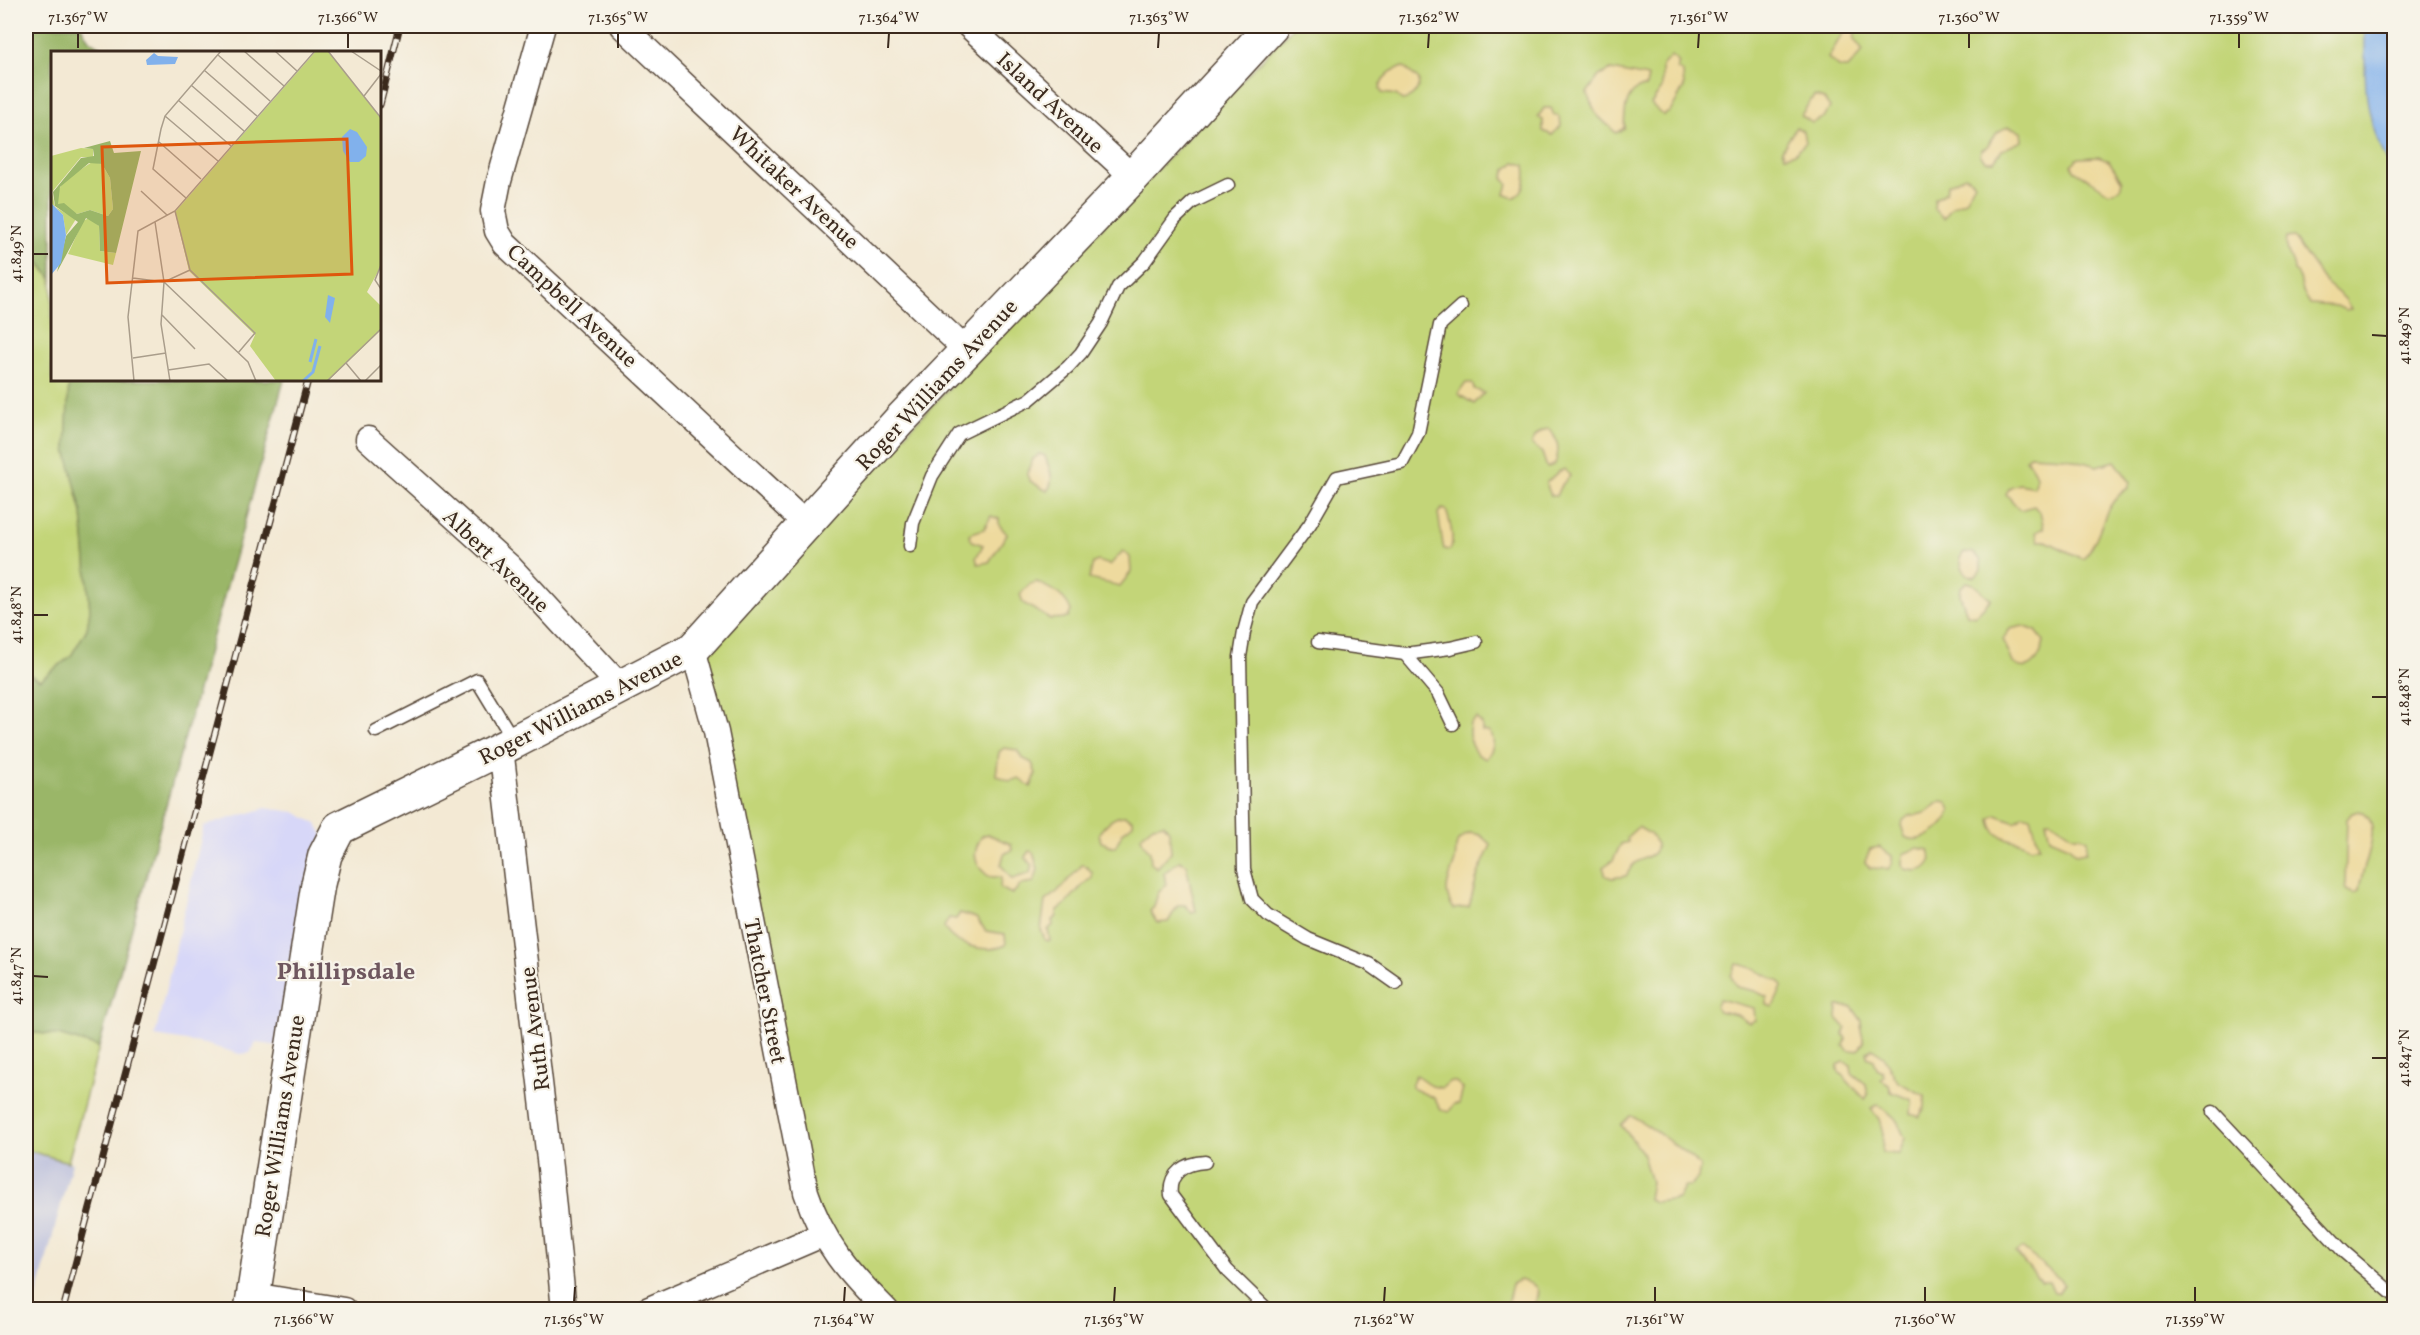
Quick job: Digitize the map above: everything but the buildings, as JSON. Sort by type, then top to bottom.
[{"type":"main road","name":"Roger Williams Avenue","points":[[252,1302],[318,884],[331,841],[339,828],[508,745],[693,649],[967,351],[1133,177],[1270,26]]},
{"type":"street","name":"Campbell Avenue","points":[[543,26],[499,181],[493,212],[497,231],[505,244],[806,524]]},
{"type":"street","name":"Whitaker Avenue","points":[[622,26],[967,351]]},
{"type":"street","name":"Island Avenue","points":[[969,26],[1133,177]]},
{"type":"street","name":"Albert Avenue","points":[[368,439],[509,566],[621,687]]},
{"type":"street","name":"Thatcher Street","points":[[693,649],[716,732],[806,1192],[822,1235],[836,1257],[886,1310]]},
{"type":"street","name":"Ruth Avenue","points":[[508,745],[564,1310]]},
{"type":"street","points":[[647,1310],[822,1235]]},
{"type":"street","points":[[252,1302],[344,1310]]},
{"type":"lane","points":[[910,546],[913,523],[932,476],[959,434],[1029,400],[1068,367],[1081,353],[1101,323],[1118,288],[1145,261],[1175,219],[1193,202],[1228,185]]},
{"type":"lane","points":[[1396,982],[1369,964],[1308,939],[1268,915],[1252,899],[1244,869],[1240,657],[1252,602],[1310,524],[1337,477],[1402,463],[1418,433],[1440,325],[1461,306]]},
{"type":"lane","points":[[1318,642],[1405,654],[1476,642]]},
{"type":"lane","points":[[1405,654],[1438,693],[1453,724]]},
{"type":"lane","points":[[376,730],[477,680],[508,745]]},
{"type":"lane","points":[[2213,1112],[2338,1245],[2394,1295]]},
{"type":"lane","points":[[1205,1162],[1188,1165],[1174,1174],[1171,1181],[1171,1196],[1227,1270],[1268,1310]]},
{"type":"shaded area","points":[[266,808],[295,812],[317,824],[326,840],[290,1047],[256,1043],[250,1053],[240,1054],[205,1044],[155,1036],[204,826]]},
{"type":"shaded area","points":[[26,1150],[72,1163],[33,1310],[26,1309]]},
{"type":"green space","points":[[26,26],[81,26],[93,43],[109,51],[51,51],[51,278],[33,254],[26,203]]},
{"type":"green space","points":[[1294,26],[2394,26],[2394,1309],[873,1309],[818,1243],[693,657]]},
{"type":"green space","points":[[26,203],[33,254],[51,278],[51,381],[69,381],[66,449],[82,512],[90,610],[87,629],[71,656],[40,680],[26,673]]},
{"type":"green space","points":[[69,381],[284,381],[99,1047],[58,1035],[26,1032],[26,673],[40,680],[71,656],[87,629],[90,610],[82,512],[66,449]]},
{"type":"green space","points":[[26,1032],[58,1035],[99,1047],[68,1162],[26,1150]]},
{"type":"sand","points":[[1847,26],[1856,28],[1854,39],[1863,51],[1848,68],[1840,68],[1828,58]]},
{"type":"sand","points":[[1671,56],[1679,63],[1677,69],[1683,73],[1684,87],[1670,112],[1663,115],[1651,104],[1662,88],[1662,66]]},
{"type":"sand","points":[[1404,67],[1419,80],[1414,94],[1402,100],[1396,95],[1382,93],[1381,84],[1386,77],[1392,71]]},
{"type":"sand","points":[[1611,70],[1648,77],[1646,87],[1638,88],[1630,97],[1626,106],[1624,128],[1616,133],[1596,114],[1587,93],[1599,76]]},
{"type":"sand","points":[[1814,96],[1824,99],[1830,107],[1825,117],[1812,123],[1801,115]]},
{"type":"sand","points":[[1544,108],[1551,108],[1554,115],[1560,117],[1561,126],[1552,135],[1543,131],[1543,120],[1538,117]]},
{"type":"sand","points":[[1796,127],[1803,131],[1805,143],[1795,153],[1785,156],[1782,150]]},
{"type":"sand","points":[[2009,127],[2021,131],[2022,141],[2002,150],[1994,161],[1985,161],[1980,155],[1981,150],[1988,146],[1999,131]]},
{"type":"sand","points":[[2098,157],[2109,161],[2122,181],[2120,189],[2109,193],[2075,171],[2071,165],[2079,158]]},
{"type":"sand","points":[[1515,162],[1525,165],[1526,175],[1521,192],[1513,198],[1505,194],[1508,184],[1503,178],[1506,170]]},
{"type":"sand","points":[[1965,176],[1975,183],[1965,201],[1953,206],[1944,218],[1934,209],[1935,199],[1946,192],[1947,185]]},
{"type":"sand","points":[[2293,237],[2324,281],[2345,299],[2351,309],[2310,304],[2301,288],[2298,274],[2294,271],[2286,247],[2286,238]]},
{"type":"sand","points":[[1466,383],[1472,383],[1474,389],[1484,393],[1474,404],[1458,394]]},
{"type":"sand","points":[[1549,429],[1557,441],[1558,454],[1555,464],[1547,468],[1542,453],[1532,444],[1538,434]]},
{"type":"sand","points":[[1040,454],[1045,456],[1051,474],[1051,483],[1047,491],[1030,481],[1027,475],[1033,459]]},
{"type":"sand","points":[[2029,455],[2065,457],[2097,466],[2115,461],[2130,482],[2128,488],[2119,495],[2107,512],[2090,550],[2083,559],[2046,541],[2038,541],[2036,532],[2044,528],[2040,513],[2034,506],[2020,510],[2006,494],[2010,487],[2019,484],[2034,487],[2036,475],[2026,459]]},
{"type":"sand","points":[[1565,469],[1570,476],[1560,487],[1556,496],[1551,496],[1546,483]]},
{"type":"sand","points":[[1442,509],[1446,510],[1450,525],[1452,541],[1450,550],[1444,549],[1443,545],[1438,513]]},
{"type":"sand","points":[[991,516],[999,519],[999,525],[1007,534],[989,562],[978,564],[976,558],[983,545],[971,541],[969,534],[984,529]]},
{"type":"sand","points":[[1123,551],[1130,557],[1131,572],[1120,586],[1089,579],[1093,563],[1098,561],[1110,565]]},
{"type":"sand","points":[[1964,552],[1974,553],[1981,560],[1981,570],[1975,577],[1966,573],[1963,568],[1960,558]]},
{"type":"sand","points":[[1037,582],[1057,593],[1069,605],[1071,611],[1068,618],[1050,619],[1023,603],[1020,594],[1030,584]]},
{"type":"sand","points":[[1967,582],[1973,584],[1991,599],[1975,616],[1967,614],[1960,595],[1961,587]]},
{"type":"sand","points":[[2023,626],[2036,631],[2044,641],[2037,659],[2025,667],[2013,663],[2003,639],[2010,629]]},
{"type":"sand","points":[[1476,718],[1482,724],[1482,731],[1489,732],[1493,739],[1492,749],[1486,759],[1477,754],[1471,745],[1470,724]]},
{"type":"sand","points":[[1004,748],[1017,750],[1022,758],[1032,763],[1036,774],[1031,787],[1019,778],[1010,781],[996,775],[999,752]]},
{"type":"sand","points":[[1941,801],[1947,802],[1951,810],[1939,828],[1919,839],[1905,837],[1901,825],[1905,818],[1927,812]]},
{"type":"sand","points":[[2359,811],[2367,816],[2372,835],[2359,891],[2354,894],[2346,890],[2345,884],[2347,819],[2352,813]]},
{"type":"sand","points":[[1996,815],[2015,822],[2023,815],[2031,817],[2039,846],[2031,848],[2001,836],[1992,827],[1990,819]]},
{"type":"sand","points":[[1125,816],[1133,820],[1133,824],[1123,832],[1115,847],[1101,842],[1099,833],[1104,827],[1113,819]]},
{"type":"sand","points":[[2050,820],[2074,836],[2087,840],[2086,852],[2076,854],[2069,846],[2050,838],[2046,821]]},
{"type":"sand","points":[[1164,824],[1169,831],[1171,852],[1157,868],[1151,863],[1150,852],[1141,836],[1153,826]]},
{"type":"sand","points":[[1638,827],[1650,834],[1657,844],[1656,849],[1649,856],[1635,863],[1626,876],[1612,878],[1606,876],[1603,867],[1613,860],[1621,844],[1628,842],[1627,837]]},
{"type":"sand","points":[[1471,833],[1480,835],[1491,845],[1478,874],[1469,907],[1454,909],[1448,898],[1448,881],[1455,860],[1457,843]]},
{"type":"sand","points":[[987,834],[1011,844],[1012,850],[1004,854],[1001,865],[1012,879],[1030,873],[1032,865],[1025,857],[1029,851],[1033,852],[1038,869],[1034,882],[1022,884],[1012,894],[1000,888],[1001,878],[989,876],[982,871],[975,852],[982,836]]},
{"type":"sand","points":[[1879,847],[1892,856],[1892,864],[1888,869],[1870,868],[1865,862],[1870,849]]},
{"type":"sand","points":[[1917,848],[1929,850],[1932,859],[1930,863],[1922,870],[1905,869],[1902,864],[1903,854]]},
{"type":"sand","points":[[1179,861],[1186,864],[1196,911],[1192,913],[1185,905],[1178,905],[1168,922],[1157,923],[1150,911],[1154,907],[1158,893],[1166,885],[1164,873]]},
{"type":"sand","points":[[1083,864],[1092,872],[1092,878],[1058,910],[1056,918],[1052,920],[1053,925],[1048,930],[1050,941],[1045,940],[1041,930],[1045,901],[1057,892]]},
{"type":"sand","points":[[960,913],[976,918],[986,931],[1005,934],[1006,945],[990,949],[980,948],[955,939],[944,927],[949,918],[956,919]]},
{"type":"sand","points":[[1736,963],[1780,982],[1782,987],[1773,1007],[1767,1005],[1767,997],[1755,991],[1737,987],[1731,976]]},
{"type":"sand","points":[[1719,999],[1754,1008],[1755,1020],[1749,1023],[1737,1015],[1719,1011],[1715,1006]]},
{"type":"sand","points":[[1838,1006],[1852,1007],[1862,1021],[1861,1030],[1864,1043],[1858,1050],[1849,1051],[1844,1046],[1846,1039],[1843,1034],[1846,1028],[1837,1018]]},
{"type":"sand","points":[[1872,1049],[1884,1057],[1898,1082],[1925,1096],[1925,1107],[1919,1117],[1911,1114],[1912,1100],[1891,1092],[1889,1085],[1881,1080],[1884,1077],[1883,1072],[1877,1069],[1874,1060],[1867,1057],[1867,1052]]},
{"type":"sand","points":[[1844,1062],[1851,1065],[1852,1073],[1866,1084],[1868,1095],[1865,1099],[1838,1071],[1838,1065]]},
{"type":"sand","points":[[1416,1075],[1432,1086],[1442,1088],[1450,1081],[1456,1082],[1463,1089],[1459,1104],[1454,1104],[1449,1112],[1441,1110],[1434,1098],[1412,1088]]},
{"type":"sand","points":[[1878,1104],[1897,1121],[1905,1138],[1899,1154],[1882,1153],[1883,1133],[1879,1119],[1871,1109]]},
{"type":"sand","points":[[1630,1116],[1665,1138],[1700,1166],[1698,1178],[1689,1187],[1685,1186],[1678,1199],[1655,1202],[1648,1199],[1651,1182],[1642,1152],[1621,1125]]},
{"type":"sand","points":[[2022,1248],[2061,1280],[2064,1285],[2058,1293],[2054,1293],[2049,1282],[2041,1282],[2016,1253]]},
{"type":"sand","points":[[1520,1280],[1536,1287],[1538,1293],[1533,1309],[1506,1309],[1512,1284]]},
{"type":"water","points":[[2365,26],[2394,26],[2394,173],[2376,136],[2371,119],[2366,84]]},
{"type":"railway","points":[[381,101],[400,26]]},
{"type":"railway","points":[[63,1310],[308,381]]},
{"type":"district","name":"Phillipsdale","points":[[346,971]]}]
